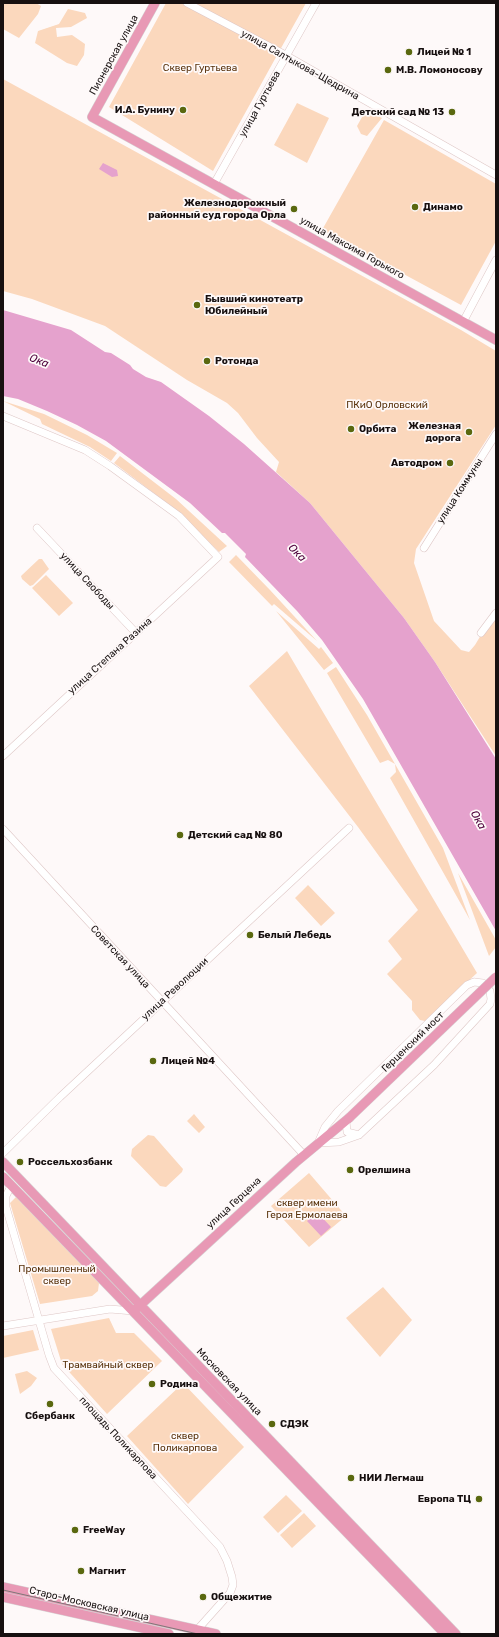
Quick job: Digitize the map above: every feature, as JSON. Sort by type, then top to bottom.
[{"type":"main road","name":"Пионерская улица","points":[[92,117],[155,3]]},
{"type":"main road","name":"улица Максима Горького","points":[[92,117],[496,340]]},
{"type":"main road","name":"Герценский мост","points":[[347,1120],[496,978]]},
{"type":"main road","name":"улица Герцена","points":[[136,1308],[304,1155],[347,1120]]},
{"type":"main road","name":"Московская улица","points":[[3,1162],[136,1308],[445,1634]]},
{"type":"main road","name":"Московская улица","points":[[3,1177],[136,1308],[456,1634]]},
{"type":"main road","points":[[3,1587],[216,1634]]},
{"type":"main road","name":"Старо-Московская улица","points":[[3,1597],[170,1634]]},
{"type":"street","name":"улица Салтыкова-Щедрина","points":[[187,3],[287,56],[496,175]]},
{"type":"street","name":"улица Гуртьева","points":[[214,184],[316,3]]},
{"type":"street","points":[[463,322],[496,260]]},
{"type":"street","name":"улица Степана Разина","points":[[3,416],[85,450],[110,466],[179,516],[218,557],[3,756]]},
{"type":"street","name":"улица Коммуны","points":[[424,548],[496,434]]},
{"type":"street","name":"улица Свободы","points":[[37,528],[136,633]]},
{"type":"street","points":[[481,633],[496,613]]},
{"type":"street","name":"улица Революции","points":[[3,1153],[162,1002],[349,828]]},
{"type":"street","name":"Советская улица","points":[[3,829],[304,1155]]},
{"type":"street","points":[[478,982],[487,987],[490,991],[491,999],[487,1009],[434,1065],[359,1135],[349,1140],[339,1142],[318,1143],[325,1127],[358,1092],[467,985],[478,982]]},
{"type":"street","points":[[347,1120],[347,1132],[359,1135]]},
{"type":"street","name":"площадь Поликарпова","points":[[11,1186],[5,1201],[38,1319],[54,1368],[220,1547],[227,1561],[233,1585],[230,1593],[197,1630]]},
{"type":"street","points":[[3,1326],[38,1319],[110,1309],[136,1308]]},
{"type":"street","points":[[157,1632],[158,1621]]},
{"type":"green space","points":[[3,3],[36,3],[41,6],[38,14],[19,38],[3,29]]},
{"type":"green space","name":"Сквер Гуртьева","points":[[166,3],[306,3],[213,171],[109,107]]},
{"type":"green space","points":[[68,9],[85,13],[87,18],[71,27],[56,28],[57,37],[72,35],[85,44],[84,55],[77,66],[67,63],[35,43],[38,31],[59,24]]},
{"type":"green space","name":"ПКиО Орловский","points":[[3,79],[461,330],[496,351],[496,425],[416,549],[414,563],[434,621],[461,650],[469,652],[487,625],[496,615],[496,756],[435,662],[404,618],[310,503],[276,472],[279,462],[257,438],[238,413],[227,403],[187,380],[105,326],[32,299],[3,291]]},
{"type":"green space","points":[[297,103],[329,118],[307,163],[274,145]]},
{"type":"green space","points":[[366,110],[382,118],[367,136],[361,134],[357,126]]},
{"type":"green space","name":"Динамо","points":[[384,120],[496,184],[496,241],[461,305],[322,230]]},
{"type":"green space","points":[[3,401],[44,414],[87,435],[117,453],[111,461],[90,447],[42,424],[40,419]]},
{"type":"green space","points":[[120,456],[176,499],[227,546],[219,552],[172,507],[114,463]]},
{"type":"green space","points":[[236,555],[317,641],[274,604],[272,606],[229,562]]},
{"type":"green space","points":[[39,559],[42,559],[49,569],[33,585],[30,586],[22,579],[21,576]]},
{"type":"green space","points":[[46,575],[73,603],[59,616],[32,588]]},
{"type":"green space","points":[[276,611],[319,649],[321,647],[333,663],[324,670]]},
{"type":"green space","points":[[287,651],[477,973],[425,1021],[420,1020],[412,1010],[412,1001],[387,974],[402,959],[388,941],[418,910],[358,827],[249,686]]},
{"type":"green space","points":[[336,667],[367,715],[395,764],[388,760],[380,763],[327,673]]},
{"type":"green space","points":[[395,764],[443,848],[470,920],[390,778],[396,772]]},
{"type":"green space","points":[[458,873],[496,940],[496,947],[489,956]]},
{"type":"green space","points":[[308,885],[335,913],[321,926],[295,898]]},
{"type":"green space","points":[[194,1114],[205,1127],[199,1133],[187,1121]]},
{"type":"green space","points":[[148,1135],[154,1136],[183,1169],[182,1172],[166,1187],[160,1186],[131,1156],[132,1149]]},
{"type":"green space","name":"сквер имени Героя Ермолаева","points":[[309,1173],[346,1216],[309,1247],[271,1206]]},
{"type":"green space","name":"Промышленный сквер","points":[[16,1197],[99,1283],[98,1291],[92,1296],[40,1304],[10,1203]]},
{"type":"green space","points":[[383,1287],[412,1320],[380,1357],[346,1318]]},
{"type":"green space","name":"Трамвайный сквер","points":[[109,1318],[116,1333],[134,1333],[162,1361],[107,1414],[62,1364],[51,1329]]},
{"type":"green space","points":[[33,1330],[39,1350],[3,1358],[3,1336]]},
{"type":"green space","points":[[27,1371],[37,1378],[31,1386],[20,1394],[15,1374]]},
{"type":"green space","name":"сквер Поликарпова","points":[[183,1383],[244,1447],[188,1504],[127,1436]]},
{"type":"green space","points":[[286,1495],[302,1511],[278,1533],[263,1517]]},
{"type":"green space","points":[[304,1513],[316,1526],[292,1548],[280,1535]]},
{"type":"water","points":[[103,163],[117,170],[118,176],[112,177],[99,169]]},
{"type":"water","name":"Ока","points":[[3,310],[71,330],[105,352],[111,353],[146,377],[161,382],[209,416],[244,444],[310,503],[404,618],[435,662],[496,759],[496,931],[363,699],[322,640],[297,611],[245,557],[246,554],[225,533],[222,533],[190,503],[106,441],[47,411],[18,399],[3,396]]},
{"type":"water","points":[[317,1212],[331,1227],[321,1236],[307,1221]]},
{"type":"tram line","points":[[3,1590],[198,1634]]},
{"type":"place","name":"Лицей № 1","points":[[409,52]]},
{"type":"place","name":"М.В. Ломоносову","points":[[388,70]]},
{"type":"place","name":"И.А. Бунину","points":[[183,110]]},
{"type":"place","name":"Детский сад № 13","points":[[452,112]]},
{"type":"place","name":"Динамо","points":[[415,207]]},
{"type":"place","name":"Железнодорожный районный суд города Орла","points":[[294,209]]},
{"type":"place","name":"Бывший кинотеатр Юбилейный","points":[[197,305]]},
{"type":"place","name":"Ротонда","points":[[207,361]]},
{"type":"place","name":"Орбита","points":[[351,429]]},
{"type":"place","name":"Железная дорога","points":[[469,432]]},
{"type":"place","name":"Автодром","points":[[450,463]]},
{"type":"place","name":"Детский сад № 80","points":[[180,835]]},
{"type":"place","name":"Белый Лебедь","points":[[250,935]]},
{"type":"place","name":"Лицей №4","points":[[153,1061]]},
{"type":"place","name":"Россельхозбанк","points":[[20,1162]]},
{"type":"place","name":"Орелшина","points":[[350,1170]]},
{"type":"place","name":"Родина","points":[[152,1384]]},
{"type":"place","name":"Сбербанк","points":[[50,1404]]},
{"type":"place","name":"СДЭК","points":[[272,1424]]},
{"type":"place","name":"НИИ Легмаш","points":[[351,1478]]},
{"type":"place","name":"Европа ТЦ","points":[[479,1499]]},
{"type":"place","name":"FreeWay","points":[[75,1530]]},
{"type":"place","name":"Магнит","points":[[81,1571]]},
{"type":"place","name":"Общежитие","points":[[203,1597]]}]
